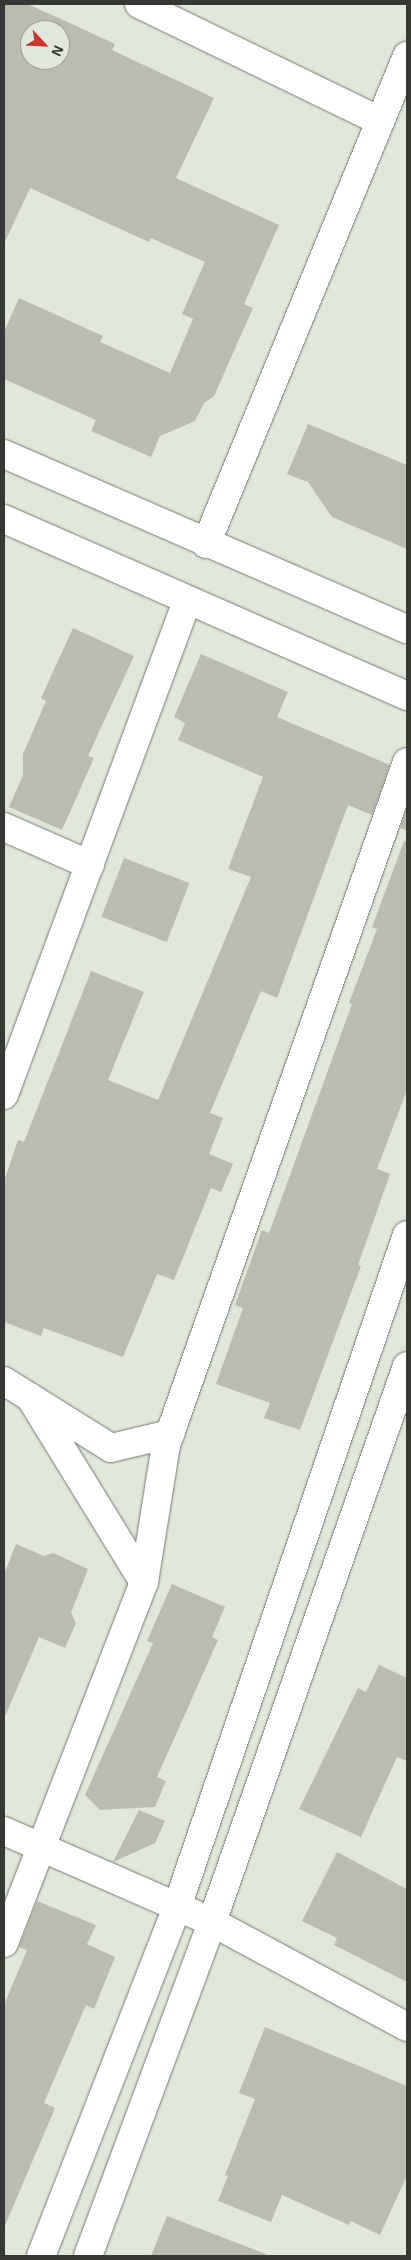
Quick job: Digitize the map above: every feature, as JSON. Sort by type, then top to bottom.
[{"type":"street","points":[[138,4],[380,120]]},
{"type":"street","points":[[206,544],[407,56]]},
{"type":"street","points":[[4,454],[206,544],[407,629]]},
{"type":"street","points":[[4,519],[407,696]]},
{"type":"street","points":[[4,1095],[187,601]]},
{"type":"street","points":[[4,1943],[144,1582],[170,1434],[407,762]]},
{"type":"street","points":[[4,827],[90,865]]},
{"type":"street","points":[[42,2256],[177,1907],[407,1235]]},
{"type":"street","points":[[88,2256],[212,1922],[407,1366]]},
{"type":"street","points":[[4,1381],[111,1448],[170,1434]]},
{"type":"street","points":[[30,1397],[144,1582]]},
{"type":"street","points":[[4,1831],[42,1845],[212,1922],[407,2027]]},
{"type":"building","points":[[4,4],[27,4],[63,20],[20,20],[20,70],[70,70],[70,23],[115,44],[112,50],[214,98],[176,178],[279,225],[244,304],[253,308],[214,396],[204,403],[195,421],[160,436],[151,457],[91,431],[96,420],[4,379],[4,332],[19,298],[103,336],[100,342],[170,373],[193,319],[182,314],[205,262],[151,238],[149,242],[30,188],[4,244]]},
{"type":"building","points":[[308,424],[407,465],[407,549],[332,517],[308,482],[287,474]]},
{"type":"building","points":[[73,628],[134,656],[88,756],[94,758],[62,830],[9,807],[23,775],[23,754],[46,701],[41,698]]},
{"type":"building","points":[[201,654],[288,692],[277,717],[390,765],[372,815],[348,805],[277,998],[261,991],[210,1113],[223,1118],[209,1154],[233,1164],[221,1192],[211,1188],[174,1280],[157,1274],[123,1357],[44,1328],[41,1336],[4,1322],[4,1181],[18,1140],[24,1142],[91,971],[144,992],[108,1080],[158,1100],[251,877],[228,869],[263,777],[178,740],[185,723],[174,717]]},
{"type":"building","points":[[407,808],[407,831],[400,828]]},
{"type":"building","points":[[404,841],[407,842],[407,1090],[377,1169],[390,1174],[358,1265],[361,1266],[300,1430],[264,1418],[270,1403],[216,1384],[243,1308],[235,1305],[262,1230],[269,1233],[352,1004],[349,1003],[377,929],[372,927]]},
{"type":"building","points":[[124,858],[189,883],[167,942],[101,917]]},
{"type":"building","points":[[16,1544],[44,1556],[53,1553],[88,1569],[71,1613],[76,1623],[65,1648],[39,1637],[4,1719],[4,1574]]},
{"type":"building","points":[[172,1584],[225,1607],[212,1637],[218,1640],[157,1777],[166,1781],[155,1807],[100,1810],[85,1795],[153,1643],[147,1641]]},
{"type":"building","points":[[379,1665],[407,1678],[407,1761],[397,1757],[361,1837],[299,1809],[358,1688],[366,1692]]},
{"type":"building","points":[[139,1810],[165,1821],[155,1843],[113,1862]]},
{"type":"building","points":[[337,1852],[407,1889],[407,1982],[334,1945],[337,1938],[302,1921]]},
{"type":"building","points":[[37,1901],[96,1925],[87,1944],[115,1957],[94,2009],[86,2005],[44,2103],[55,2108],[4,2228],[4,2005],[27,1950],[19,1947]]},
{"type":"building","points":[[265,2027],[407,2086],[407,2175],[380,2235],[351,2221],[349,2225],[282,2195],[271,2222],[218,2201],[228,2176],[225,2175],[255,2099],[239,2093]]},
{"type":"building","points":[[167,2216],[266,2254],[265,2256],[151,2256]]}]
